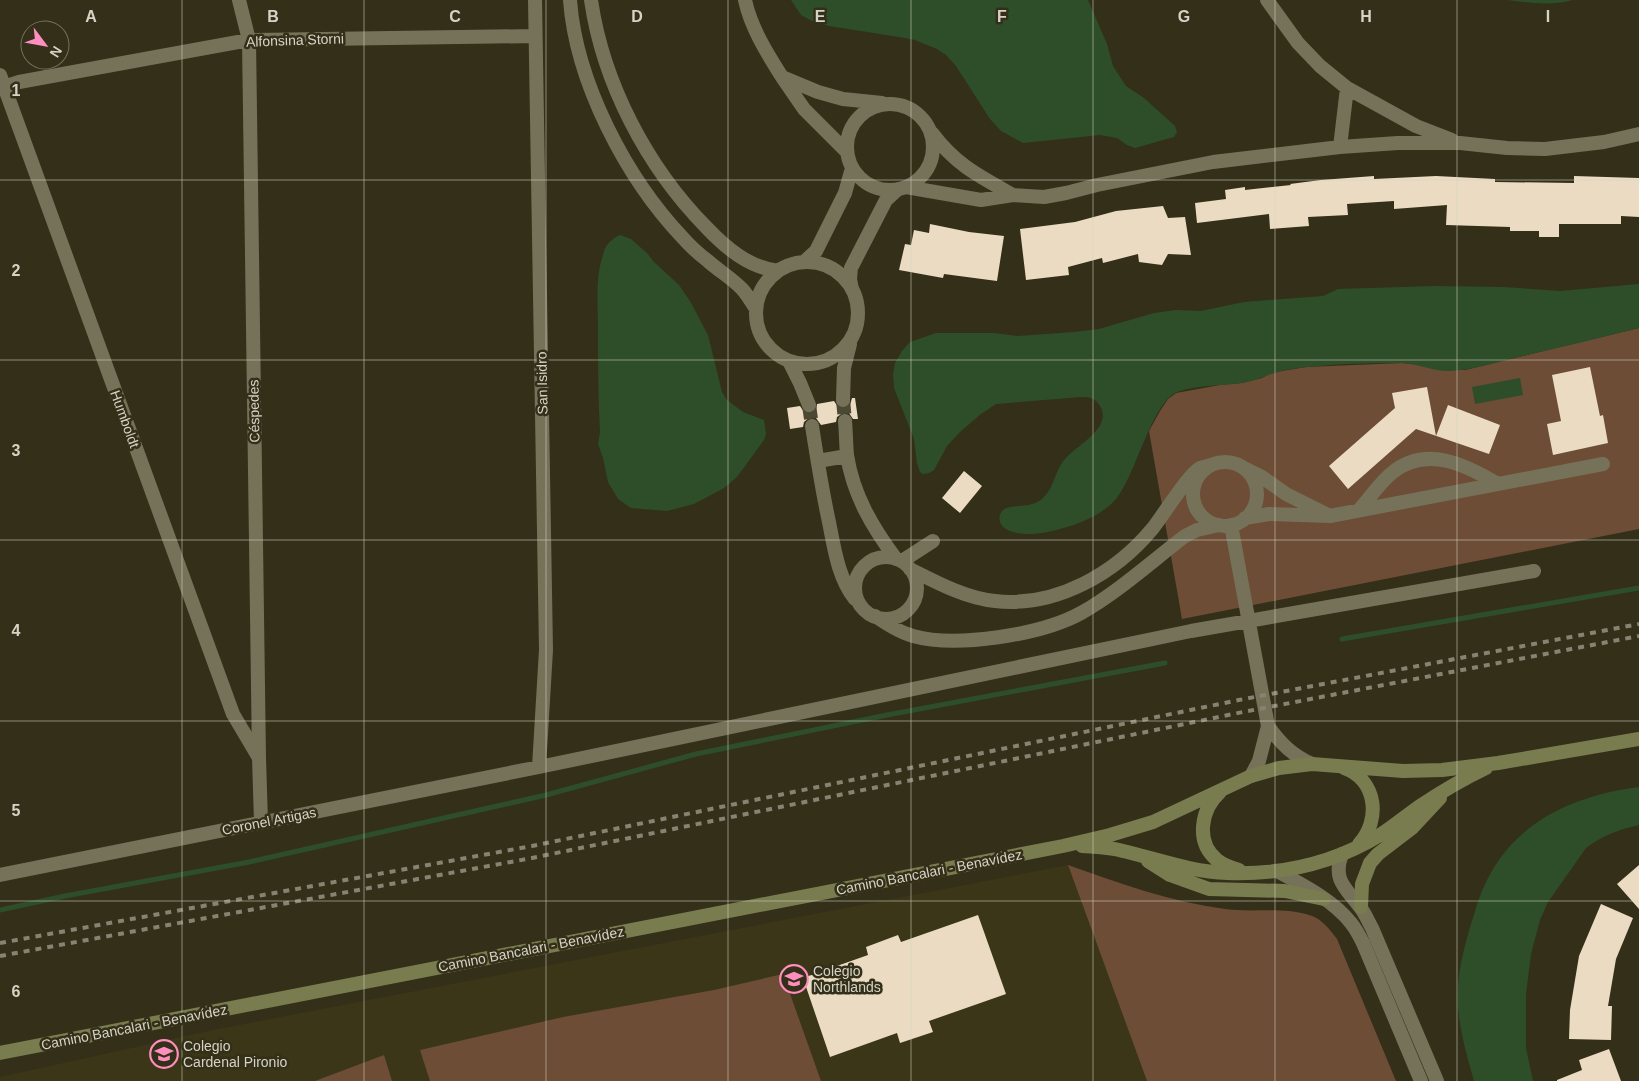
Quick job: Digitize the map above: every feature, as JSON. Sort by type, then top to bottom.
[{"type":"main road","name":"Camino Bancalari - Benavídez","points":[[0,1053],[1063,846],[1153,822],[1251,776],[1279,768],[1312,764],[1421,772],[1498,763],[1639,739]]},
{"type":"main road","name":"Camino Bancalari - Benavídez","points":[[1063,846],[1104,847],[1209,871],[1246,873],[1277,871],[1325,860],[1355,848],[1380,835],[1449,788],[1498,763]]},
{"type":"main road","points":[[1336,765],[1350,770],[1362,780],[1370,793],[1374,808],[1372,823],[1366,837],[1355,848]]},
{"type":"main road","points":[[1361,908],[1362,884],[1370,863],[1378,854],[1412,828],[1449,788]]},
{"type":"main road","points":[[1224,789],[1212,800],[1204,814],[1203,830],[1207,846],[1216,860],[1246,873]]},
{"type":"main road","points":[[1138,855],[1170,875],[1209,889],[1285,890],[1324,900]]},
{"type":"street","name":"Céspedes","points":[[239,0],[249,40],[259,758],[262,822]]},
{"type":"street","name":"San Isidro","points":[[535,0],[546,650],[539,767]]},
{"type":"street","points":[[570,0],[575,34],[585,71],[595,100],[617,146],[661,214],[707,261],[744,291],[756,309]]},
{"type":"street","points":[[591,0],[600,42],[625,108],[647,151],[669,185],[715,236],[739,256],[764,269],[778,271]]},
{"type":"street","points":[[745,0],[747,12],[757,33],[782,77],[804,109],[847,152]]},
{"type":"street","points":[[1267,0],[1298,42],[1320,66],[1347,88],[1416,126],[1460,143]]},
{"type":"street","name":"Alfonsina Storni","points":[[1,84],[249,40],[535,36]]},
{"type":"street","points":[[782,77],[818,92],[843,99],[904,106],[912,110],[924,121],[931,135],[933,151],[929,166],[919,179],[902,188],[886,200],[851,268],[850,279],[858,309],[844,368],[842,400]]},
{"type":"street","name":"Humboldt","points":[[1,84],[233,714],[259,758]]},
{"type":"street","points":[[1340,146],[1347,88]]},
{"type":"street","points":[[888,104],[872,108],[855,122],[848,136],[847,152],[852,168],[862,180],[875,188],[883,190],[902,188],[981,200],[1013,195],[1044,196],[1066,194],[1097,185],[1213,162],[1340,146],[1398,143],[1460,143],[1545,150],[1604,142],[1638,134]]},
{"type":"street","points":[[928,128],[952,157],[970,171],[1013,195]]},
{"type":"street","points":[[804,262],[816,251],[845,194],[852,168]]},
{"type":"street","points":[[852,338],[840,352],[825,361],[807,364],[789,362],[781,358],[766,345],[758,328],[756,309],[760,292],[778,271],[786,266],[804,262],[814,262],[832,269],[853,290]]},
{"type":"street","points":[[789,362],[800,382],[809,405]]},
{"type":"street","points":[[845,421],[847,456],[853,482],[861,503],[871,523],[903,563],[916,584],[915,595],[911,605],[898,616],[887,618],[876,616]]},
{"type":"street","points":[[812,426],[836,555],[852,596],[862,607],[892,628],[913,636],[933,639],[972,640],[1030,631],[1053,625],[1079,614],[1104,598],[1185,536],[1197,530],[1270,514],[1330,516],[1603,464]]},
{"type":"street","points":[[818,462],[847,456]]},
{"type":"street","points":[[1360,510],[1393,472],[1419,458],[1434,458],[1455,464],[1478,472],[1498,484]]},
{"type":"street","points":[[862,607],[856,597],[855,586],[861,570],[874,559],[885,557],[903,563],[954,589],[995,601],[1043,598],[1071,590],[1094,579],[1129,554],[1153,528],[1192,476],[1200,468],[1212,465],[1230,462],[1262,478],[1286,494],[1330,516]]},
{"type":"street","points":[[1212,465],[1202,472],[1196,481],[1194,498],[1197,509],[1204,518],[1225,525]]},
{"type":"street","points":[[1241,467],[1253,480],[1256,491],[1253,509],[1245,518]]},
{"type":"street","points":[[1225,525],[1250,622],[1268,726],[1259,761],[1251,776]]},
{"type":"street","points":[[903,563],[933,540]]},
{"type":"street","name":"Coronel Artigas","points":[[0,875],[539,767],[1191,631],[1534,571]]},
{"type":"street","points":[[1268,726],[1282,745],[1312,764]]},
{"type":"street","points":[[1342,854],[1338,869],[1339,879],[1361,908],[1372,928],[1437,1081]]},
{"type":"street","points":[[1277,871],[1301,884],[1339,910],[1351,923],[1363,943],[1421,1081]]},
{"type":"shaded area","points":[[791,0],[1088,0],[1107,44],[1113,66],[1126,86],[1144,98],[1175,126],[1177,132],[1174,137],[1135,148],[1117,138],[1100,135],[1023,143],[1001,131],[990,119],[956,66],[946,55],[937,49],[915,40],[814,22],[801,15]]},
{"type":"shaded area","points":[[1508,0],[1573,0],[1532,3]]},
{"type":"shaded area","points":[[620,235],[631,239],[647,253],[679,285],[690,301],[708,335],[722,392],[727,400],[743,412],[764,420],[766,434],[764,440],[737,477],[724,488],[694,504],[667,511],[631,508],[618,499],[608,482],[598,444],[600,432],[598,282],[600,264],[605,248],[611,240]]},
{"type":"shaded area","points":[[1639,284],[1639,328],[1484,366],[1450,371],[1400,363],[1313,366],[1285,370],[1247,382],[1201,387],[1177,392],[1168,399],[1152,424],[1130,474],[1116,499],[1103,511],[1088,519],[1044,533],[1024,534],[1011,532],[1002,525],[1000,515],[1006,508],[1030,505],[1044,497],[1051,487],[1061,464],[1092,436],[1102,422],[1103,414],[1096,401],[1081,397],[996,404],[961,431],[947,446],[934,470],[923,474],[920,472],[917,463],[914,439],[894,388],[893,374],[895,363],[902,351],[910,342],[936,333],[994,333],[1018,336],[1074,332],[1099,329],[1154,313],[1176,310],[1201,311],[1244,302],[1323,296],[1338,289],[1434,286],[1504,287],[1560,291]]},
{"type":"shaded area","points":[[1639,328],[1639,529],[1182,619],[1149,431],[1168,399],[1176,393],[1242,383],[1262,378],[1269,374],[1306,367],[1402,363],[1465,370]]},
{"type":"shaded area","points":[[1520,378],[1523,395],[1475,404],[1472,387]]},
{"type":"shaded area","points":[[1639,787],[1639,825],[1611,834],[1586,848],[1548,902],[1540,920],[1531,954],[1526,994],[1526,1048],[1533,1081],[1474,1081],[1460,1026],[1458,1007],[1459,975],[1480,895],[1494,868],[1509,848],[1526,831],[1545,817],[1566,806],[1589,798]]},
{"type":"shaded area","name":"Colegio Northlands","points":[[1068,865],[1147,1081],[0,1081],[0,1077],[213,1030]]},
{"type":"shaded area","points":[[1068,865],[1145,891],[1185,902],[1236,910],[1290,911],[1312,916],[1320,920],[1337,939],[1396,1081],[1147,1081]]},
{"type":"shaded area","points":[[783,974],[821,1081],[430,1081],[420,1050],[563,1017],[714,990]]},
{"type":"shaded area","points":[[384,1055],[392,1081],[315,1081]]},
{"type":"building","points":[[1374,176],[1374,179],[1436,176],[1495,179],[1495,182],[1574,183],[1574,176],[1639,178],[1639,217],[1621,216],[1621,224],[1559,224],[1559,237],[1539,237],[1539,231],[1510,231],[1510,227],[1446,225],[1447,205],[1394,209],[1394,201],[1347,204],[1348,215],[1308,217],[1309,226],[1270,229],[1269,214],[1197,223],[1195,203],[1226,199],[1225,190],[1245,187],[1245,190],[1321,180]]},
{"type":"building","points":[[1163,206],[1168,218],[1185,217],[1191,255],[1168,254],[1162,265],[1139,262],[1138,254],[1103,263],[1102,258],[1068,267],[1069,275],[1026,280],[1020,229],[1075,222],[1116,211]]},
{"type":"building","points":[[930,224],[969,232],[1004,236],[997,281],[944,274],[943,278],[899,270],[905,244],[911,245],[914,230],[929,233]]},
{"type":"building","points":[[1590,367],[1600,416],[1603,415],[1608,443],[1553,455],[1547,424],[1561,421],[1552,375]]},
{"type":"building","points":[[1427,387],[1436,436],[1416,429],[1348,489],[1329,466],[1395,408],[1392,393]]},
{"type":"building","points":[[852,398],[855,398],[858,419],[853,419],[849,413],[844,412],[837,417],[836,422],[821,425],[816,418],[810,417],[804,422],[803,427],[790,429],[787,408],[800,406],[804,412],[812,413],[816,410],[817,404],[834,401],[838,407],[843,409],[850,405]]},
{"type":"building","points":[[1448,405],[1500,425],[1489,454],[1436,436]]},
{"type":"building","points":[[964,471],[982,486],[960,513],[942,498]]},
{"type":"building","points":[[1639,865],[1639,909],[1617,884]]},
{"type":"building","points":[[1601,904],[1633,918],[1616,959],[1608,1006],[1612,1006],[1611,1040],[1569,1039],[1570,1010],[1579,956]]},
{"type":"building","points":[[978,915],[1006,994],[929,1021],[933,1032],[900,1043],[897,1033],[830,1057],[803,978],[868,955],[866,947],[898,935],[901,942]]},
{"type":"building","points":[[1609,1049],[1621,1081],[1557,1081],[1582,1070],[1579,1060]]},
{"type":"waterway","points":[[1342,639],[1639,588]]},
{"type":"waterway","points":[[0,910],[249,862],[546,795],[696,754],[887,715],[1165,663]]},
{"type":"tunnel","points":[[843,400],[845,421]]},
{"type":"tunnel","points":[[809,405],[812,426]]},
{"type":"railway","points":[[0,943],[532,846],[1239,700],[1639,624]]},
{"type":"railway","points":[[0,956],[532,858],[1243,712],[1639,636]]},
{"type":"place","name":"Colegio Northlands","points":[[794,979]]},
{"type":"place","name":"Colegio Cardenal Pironio","points":[[164,1054]]}]
